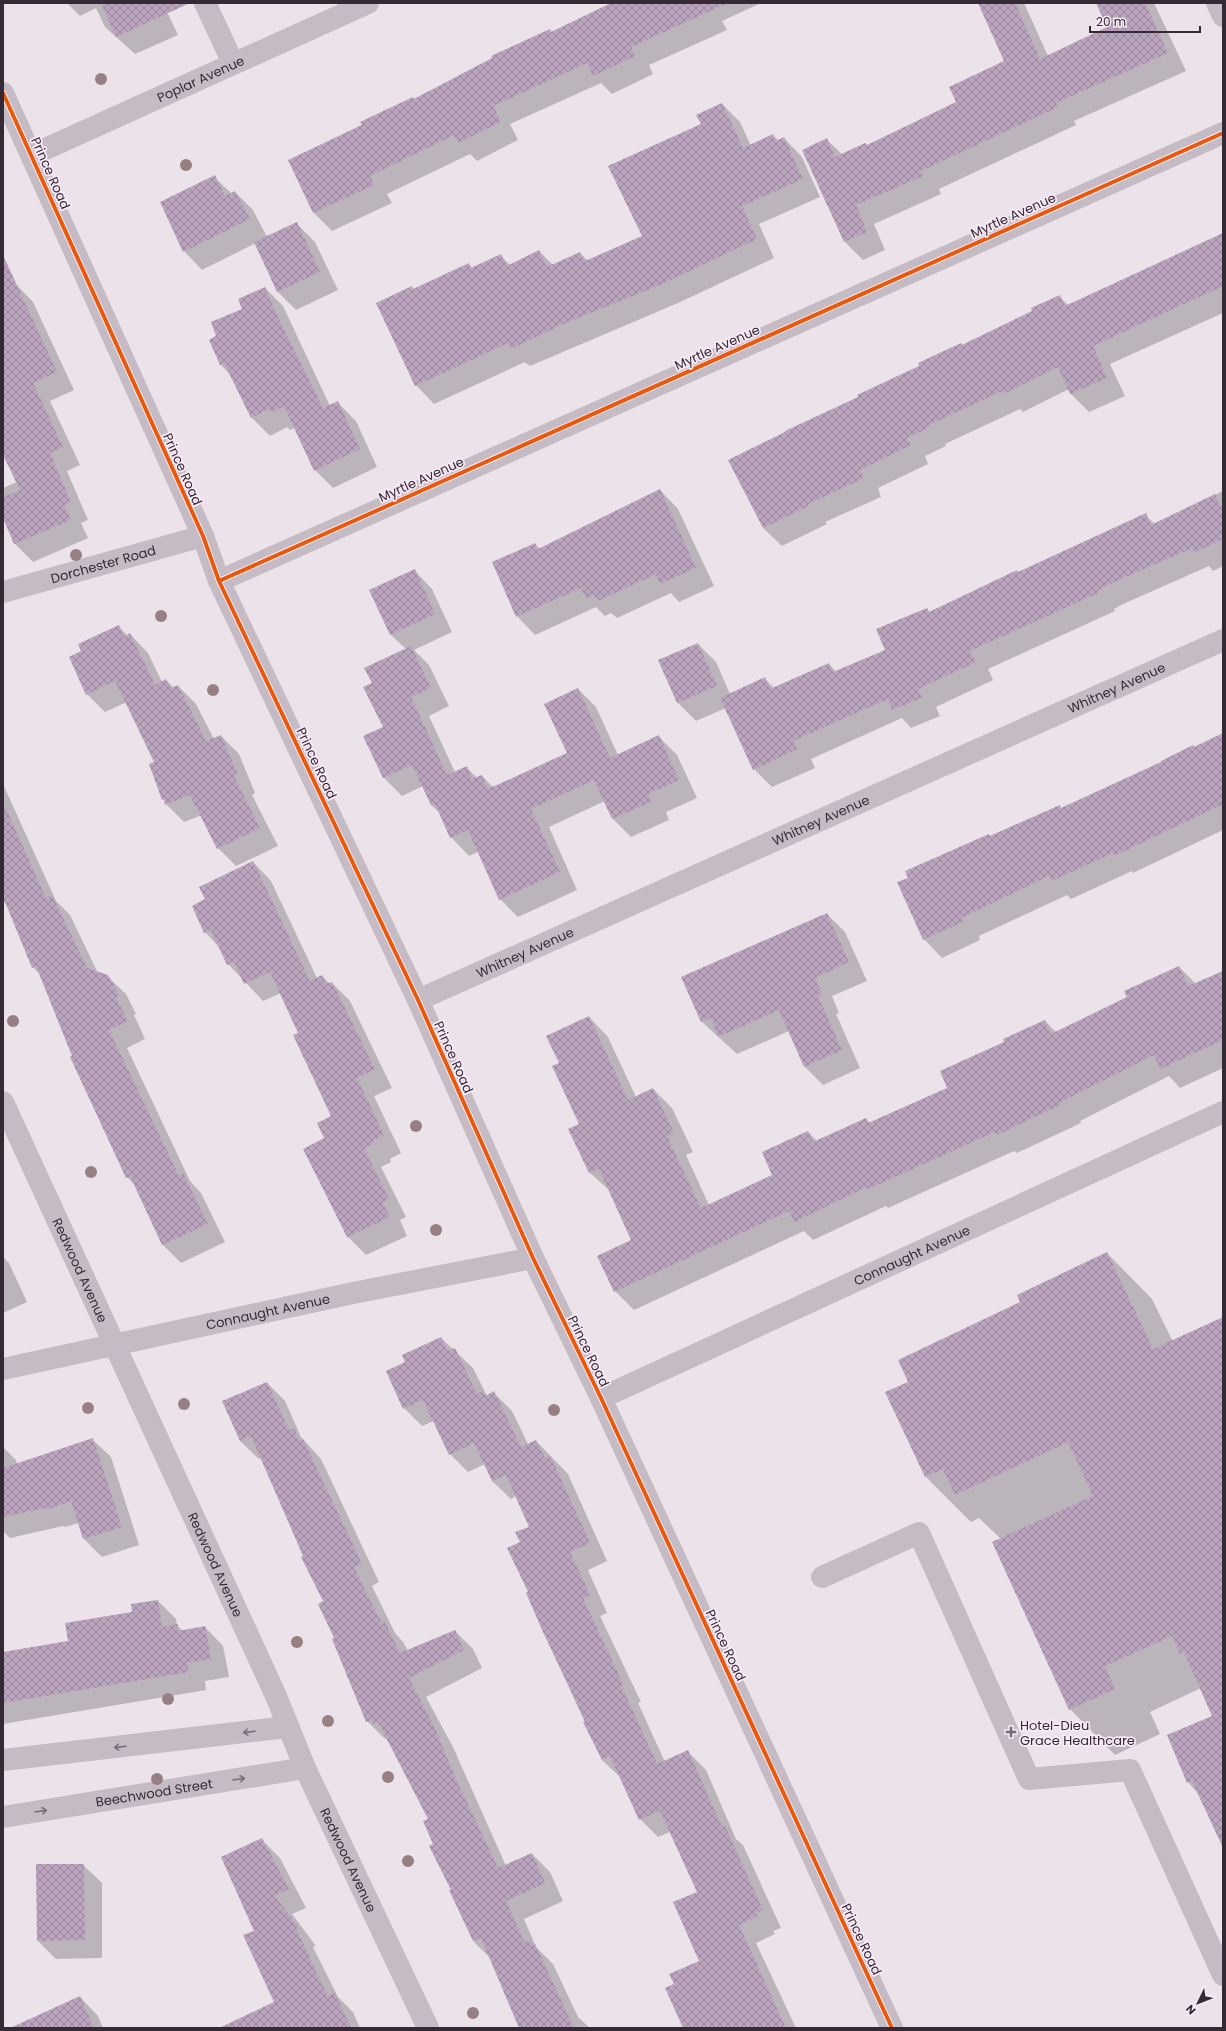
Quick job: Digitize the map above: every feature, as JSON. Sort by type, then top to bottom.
[{"type":"street","points":[[205,3],[233,64]]},
{"type":"street","name":"Poplar Avenue","points":[[32,155],[368,3]]},
{"type":"street","points":[[1217,3],[1223,16]]},
{"type":"street","name":"Prince Road","points":[[3,93],[202,536],[220,581],[418,1000],[533,1258],[601,1398],[892,2028]]},
{"type":"street","name":"Myrtle Avenue","points":[[220,581],[1223,133]]},
{"type":"street","name":"Dorchester Road","points":[[3,592],[202,536]]},
{"type":"street","name":"Whitney Avenue","points":[[418,1000],[1223,640]]},
{"type":"street","name":"Redwood Avenue","points":[[3,1102],[276,1696],[305,1768],[428,2028]]},
{"type":"street","name":"Connaught Avenue","points":[[601,1398],[1223,1112]]},
{"type":"street","name":"Connaught Avenue","points":[[3,1369],[353,1293],[533,1258]]},
{"type":"street","points":[[822,1577],[919,1533],[1029,1779],[1130,1770],[1223,1975]]},
{"type":"street","points":[[3,1760],[288,1727]]},
{"type":"street","name":"Beechwood Street","points":[[3,1817],[305,1768]]},
{"type":"building","points":[[101,3],[190,3],[116,37]]},
{"type":"building","points":[[611,3],[728,3],[631,47],[635,56],[593,76],[587,63],[493,106],[501,122],[458,143],[454,135],[370,176],[374,185],[313,213],[288,160],[362,125],[360,122],[413,97],[414,99],[492,58],[491,56],[550,29],[551,32]]},
{"type":"building","points":[[978,3],[1015,3],[1040,59],[1107,27],[1096,3],[1145,3],[1168,53],[1056,103],[1058,107],[921,171],[923,176],[856,205],[867,232],[844,242],[802,150],[827,138],[835,157],[865,143],[867,145],[956,102],[949,87],[1004,61]]},
{"type":"building","points":[[722,103],[743,148],[773,134],[776,141],[784,137],[803,179],[742,206],[757,239],[660,285],[563,324],[511,349],[508,343],[415,386],[376,303],[412,286],[413,289],[469,263],[471,268],[501,254],[507,266],[539,250],[547,267],[580,252],[585,261],[642,236],[608,166],[701,124],[696,115]]},
{"type":"building","points":[[215,175],[225,196],[235,191],[250,219],[183,252],[160,202]]},
{"type":"building","points":[[297,222],[320,272],[277,292],[254,242]]},
{"type":"building","points":[[1223,233],[1223,286],[1093,346],[1107,378],[1070,394],[1058,367],[1004,394],[1002,391],[927,426],[928,428],[907,438],[911,445],[860,470],[864,478],[808,504],[809,506],[763,528],[728,460],[785,431],[858,397],[857,395],[919,366],[918,363],[961,343],[962,345],[1032,311],[1031,308],[1060,295],[1065,306]]},
{"type":"building","points":[[3,255],[57,372],[33,383],[63,447],[50,453],[71,502],[64,505],[71,520],[14,544],[3,518],[3,497],[20,490],[3,455]]},
{"type":"building","points":[[265,287],[280,322],[323,408],[338,401],[360,449],[314,471],[284,406],[271,413],[269,409],[251,418],[224,363],[220,365],[209,340],[216,336],[211,322],[242,309],[238,299]]},
{"type":"building","points":[[660,489],[696,568],[660,584],[656,574],[598,601],[594,594],[586,598],[581,588],[516,617],[492,562],[535,543],[538,549]]},
{"type":"building","points":[[1215,494],[1223,511],[1223,539],[1194,553],[1192,548],[1103,587],[1097,591],[1098,593],[970,651],[976,662],[918,689],[922,698],[892,710],[888,699],[793,741],[797,749],[753,770],[720,698],[765,677],[770,689],[829,663],[833,672],[885,650],[876,629],[927,608],[929,612],[1017,570],[1018,572],[1146,513],[1151,525]]},
{"type":"building","points":[[415,569],[435,614],[390,635],[369,590]]},
{"type":"building","points":[[119,625],[124,637],[130,633],[155,685],[166,679],[171,688],[178,685],[206,741],[221,735],[238,775],[234,776],[260,828],[217,849],[190,795],[165,805],[164,799],[162,800],[149,764],[154,762],[115,681],[86,695],[69,657],[81,651],[78,644]]},
{"type":"building","points":[[698,643],[717,686],[677,703],[658,660]]},
{"type":"building","points":[[411,646],[431,688],[411,697],[447,775],[467,766],[472,779],[482,775],[488,789],[567,753],[544,704],[578,688],[610,758],[659,735],[679,780],[648,794],[651,802],[612,819],[594,780],[531,809],[560,872],[499,900],[468,830],[450,838],[435,804],[431,805],[412,765],[383,778],[363,736],[383,727],[363,687],[372,683],[364,668]]},
{"type":"building","points":[[1223,733],[1223,804],[1114,856],[1113,853],[1052,881],[1049,876],[961,918],[963,922],[923,940],[897,882],[908,878],[905,871],[1060,805],[1061,808],[1161,762],[1193,745],[1194,747]]},
{"type":"building","points":[[3,802],[46,898],[52,895],[87,968],[108,975],[119,995],[116,997],[128,1021],[109,1030],[179,1176],[183,1173],[208,1224],[162,1245],[130,1176],[126,1178],[70,1057],[72,1056],[36,966],[32,968],[3,897]]},
{"type":"building","points":[[253,861],[310,981],[322,975],[326,984],[332,982],[375,1069],[357,1078],[384,1135],[372,1141],[374,1144],[364,1148],[389,1199],[382,1202],[390,1217],[347,1237],[303,1149],[324,1138],[317,1123],[331,1116],[293,1035],[298,1033],[270,972],[244,984],[234,961],[227,965],[211,930],[204,933],[192,906],[205,899],[199,887]]},
{"type":"building","points":[[827,913],[849,962],[815,978],[822,994],[818,996],[842,1050],[804,1067],[779,1010],[718,1037],[711,1018],[701,1022],[681,977]]},
{"type":"building","points":[[1179,966],[1188,986],[1223,971],[1223,1040],[1160,1069],[1154,1055],[1061,1102],[1062,1104],[997,1135],[995,1132],[868,1189],[867,1187],[794,1222],[789,1211],[614,1292],[597,1256],[631,1240],[599,1169],[589,1173],[568,1129],[579,1124],[552,1066],[559,1063],[546,1036],[589,1016],[628,1100],[653,1088],[674,1133],[667,1136],[701,1208],[772,1175],[762,1152],[808,1131],[813,1142],[866,1118],[868,1123],[947,1088],[940,1071],[1004,1042],[1003,1039],[1045,1020],[1051,1034],[1127,997],[1124,991]]},
{"type":"building","points":[[1107,1252],[1153,1349],[1223,1317],[1223,1848],[1192,1781],[1187,1783],[1167,1735],[1212,1716],[1184,1652],[1180,1654],[1172,1636],[1105,1666],[1115,1689],[1069,1710],[992,1542],[1093,1496],[1068,1442],[955,1495],[943,1469],[925,1477],[885,1392],[908,1382],[898,1360],[1020,1302],[1017,1295]]},
{"type":"building","points":[[441,1337],[448,1351],[455,1348],[477,1394],[483,1391],[485,1396],[494,1391],[521,1447],[536,1440],[545,1458],[550,1455],[590,1543],[570,1552],[590,1595],[583,1598],[623,1684],[621,1685],[657,1764],[688,1750],[722,1827],[725,1826],[763,1910],[756,1913],[757,1916],[739,1925],[786,2028],[683,2028],[665,1988],[674,1984],[669,1974],[699,1961],[673,1902],[697,1892],[660,1811],[639,1820],[610,1756],[602,1760],[583,1722],[585,1721],[543,1632],[526,1593],[528,1592],[507,1548],[520,1542],[515,1532],[529,1527],[506,1475],[492,1481],[474,1443],[449,1455],[423,1400],[403,1409],[386,1371],[405,1362],[402,1355]]},
{"type":"building","points":[[267,1382],[289,1430],[294,1428],[299,1441],[303,1439],[362,1564],[354,1567],[382,1624],[385,1622],[400,1653],[455,1630],[464,1650],[409,1678],[435,1728],[456,1779],[498,1868],[532,1853],[545,1883],[506,1901],[524,1941],[535,1944],[574,2028],[519,2028],[481,1938],[473,1941],[449,1890],[451,1890],[429,1846],[433,1844],[423,1821],[428,1819],[378,1722],[373,1724],[371,1720],[366,1722],[332,1639],[334,1638],[318,1604],[323,1601],[301,1557],[303,1556],[251,1436],[240,1441],[222,1401]]},
{"type":"building","points":[[93,1438],[122,1527],[83,1539],[71,1501],[46,1510],[45,1508],[3,1517],[3,1468]]},
{"type":"building","points":[[158,1600],[162,1627],[178,1624],[178,1631],[205,1626],[211,1659],[187,1663],[189,1672],[3,1703],[3,1652],[68,1641],[65,1623],[132,1612],[131,1604]]},
{"type":"building","points":[[262,1838],[289,1889],[275,1896],[298,1927],[296,1928],[328,1996],[335,1993],[351,2028],[219,2028],[274,2002],[243,1935],[254,1931],[221,1857]]},
{"type":"building","points":[[36,1864],[84,1864],[85,1940],[37,1941]]},
{"type":"building","points":[[80,1996],[94,2028],[10,2028]]},
{"type":"cycle path","points":[[3,93],[203,536],[219,581],[418,1000],[533,1258],[601,1398],[892,2028]]},
{"type":"cycle path","points":[[219,581],[1223,133]]},
{"type":"place","name":"Hotel-Dieu Grace Healthcare","points":[[1011,1732]]}]
